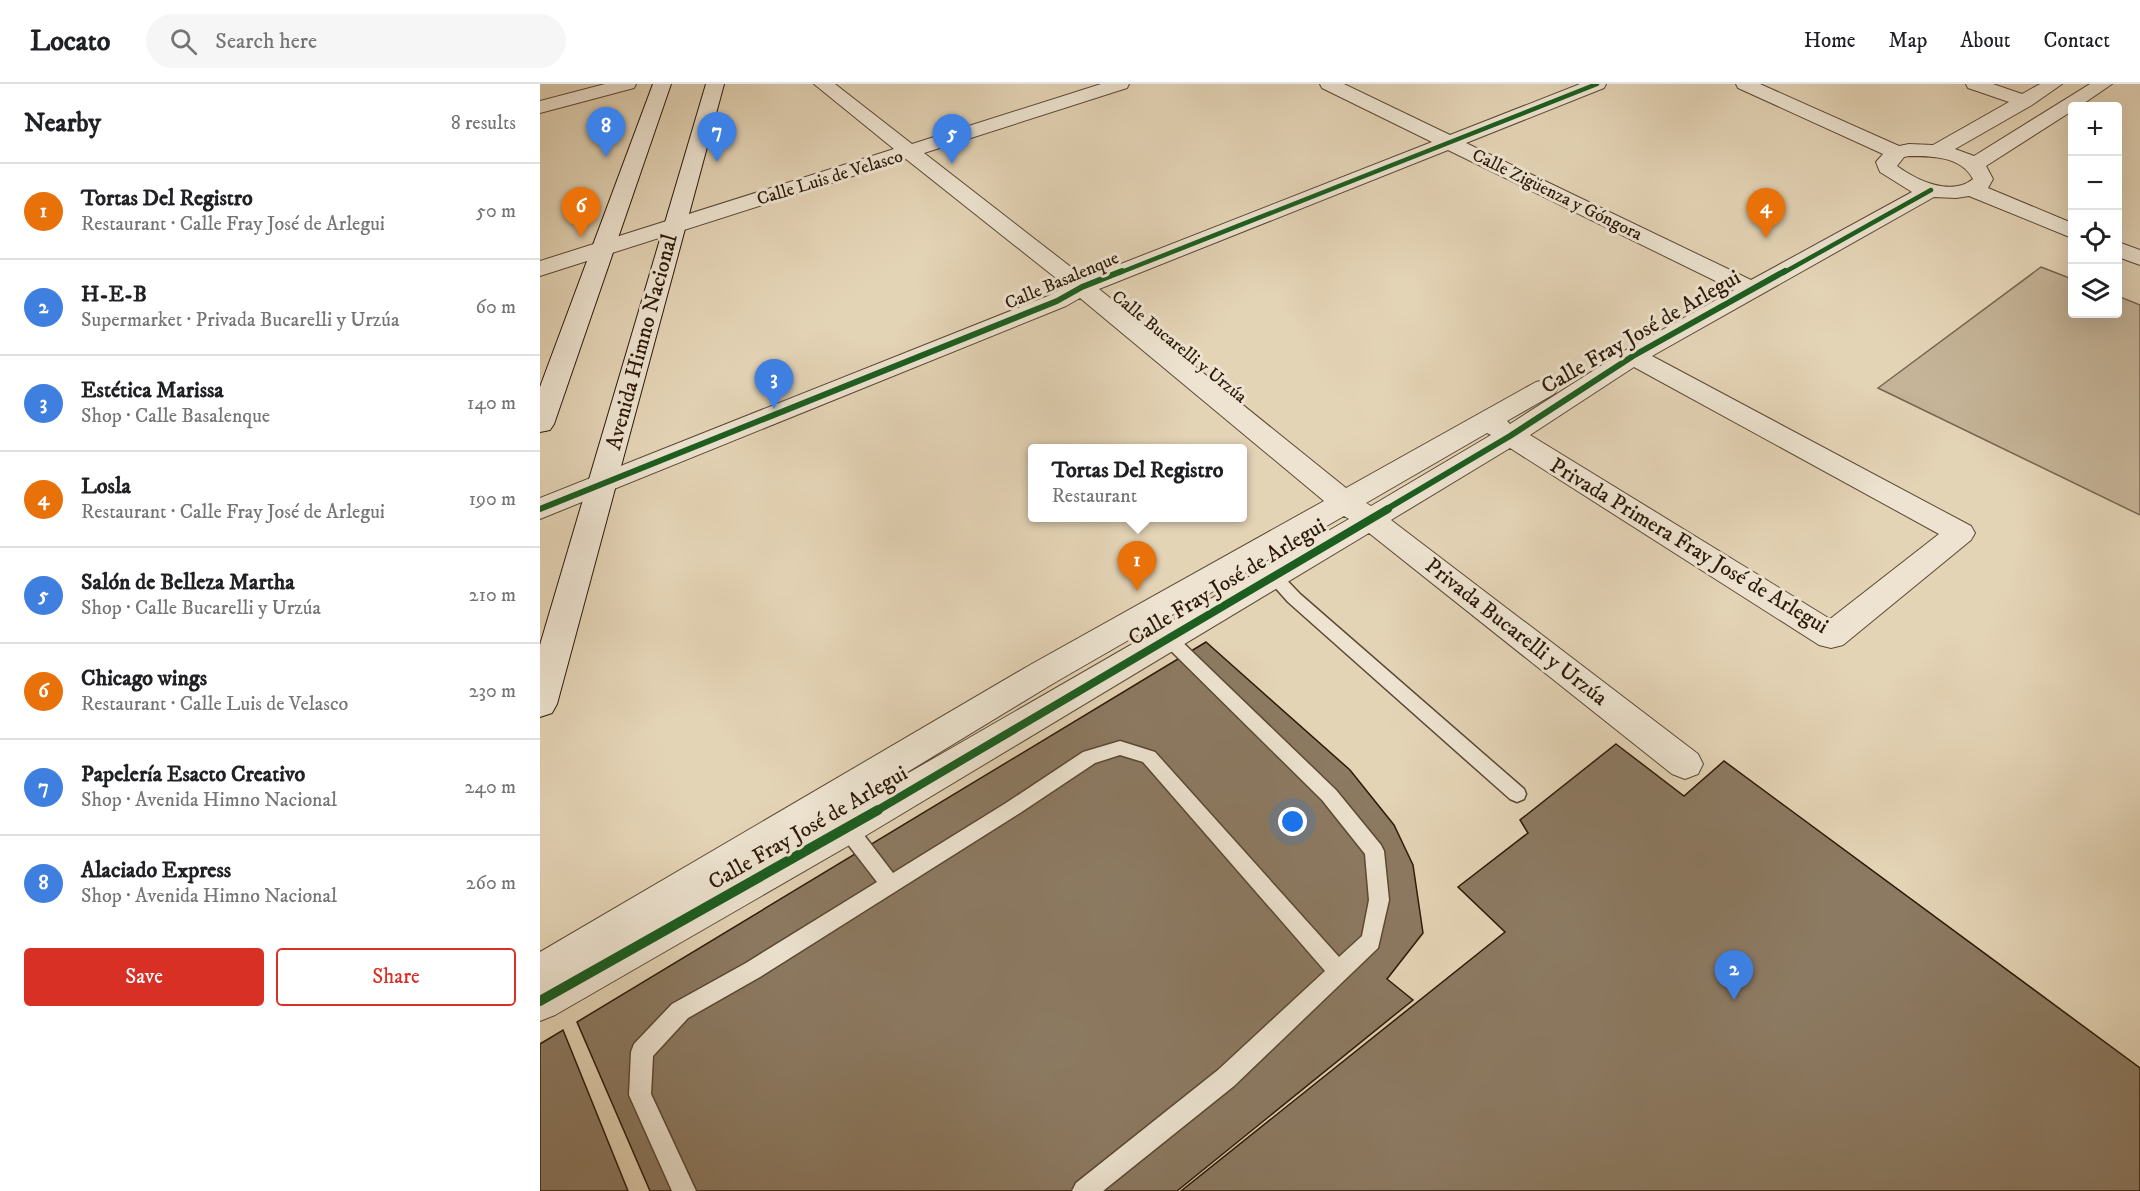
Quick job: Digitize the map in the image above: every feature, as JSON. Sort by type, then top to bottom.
[{"type":"street","points":[[540,107],[627,84]]},
{"type":"street","points":[[540,424],[662,84]]},
{"type":"street","name":"Avenida Himno Nacional","points":[[540,704],[673,226],[715,84]]},
{"type":"street","name":"Calle Bucarelli y Urzúa","points":[[823,84],[1082,287],[1357,511]]},
{"type":"street","name":"Calle Luis de Velasco","points":[[540,269],[1120,84]]},
{"type":"street","name":"Calle Zigüenza y Góngora","points":[[1329,84],[1742,284]]},
{"type":"street","name":"Calle Basalenque","points":[[540,509],[1057,301],[1082,287],[1597,84]]},
{"type":"street","points":[[1745,84],[1910,175],[1945,192],[1971,189],[1980,185],[1983,179],[1981,172],[1974,165],[1951,154],[1909,150],[1910,175]]},
{"type":"street","points":[[1975,84],[2025,101]]},
{"type":"street","points":[[1937,152],[2053,84]]},
{"type":"street","points":[[1974,165],[2103,84]]},
{"type":"street","name":"Calle Fray José de Arlegui","points":[[1499,429],[1633,356],[1910,175]]},
{"type":"street","points":[[1971,189],[2068,229]]},
{"type":"street","points":[[2122,251],[2140,258]]},
{"type":"street","name":"Calle Fray José de Arlegui","points":[[540,1001],[840,814],[1042,674],[1357,511],[1742,284]]},
{"type":"street","name":"Privada Primera Fray José de Arlegui","points":[[1499,429],[1832,636],[1960,533],[1633,356]]},
{"type":"street","name":"Calle Fray José de Arlegui","points":[[540,974],[840,814],[1062,700],[1170,639],[1273,576],[1357,511]]},
{"type":"street","name":"Privada Bucarelli y Urzúa","points":[[1357,511],[1685,764]]},
{"type":"street","points":[[1042,674],[1062,700]]},
{"type":"lane","points":[[1273,576],[1294,598],[1517,794]]},
{"type":"lane","points":[[1084,1191],[1226,1078],[1371,941],[1379,900],[1374,852],[1329,795],[1170,639]]},
{"type":"lane","points":[[684,1191],[640,1095],[642,1052],[680,1011],[753,970],[889,883],[1014,808],[1089,757],[1120,748],[1149,757],[1339,972]]},
{"type":"lane","points":[[840,814],[889,883]]},
{"type":"shaded area","points":[[2041,267],[2068,277],[2068,318],[2122,318],[2122,298],[2140,305],[2140,515],[1878,388]]},
{"type":"building","points":[[1206,642],[1350,770],[1394,825],[1413,865],[1423,933],[1387,979],[1413,1000],[1177,1191],[650,1191],[577,1022]]},
{"type":"building","points":[[1616,744],[1684,796],[1724,761],[2140,1068],[2140,1191],[1181,1191],[1505,932],[1458,887],[1528,833],[1520,820]]},
{"type":"building","points":[[563,1030],[628,1191],[540,1191],[540,1044]]},
{"type":"cycle path","points":[[540,509],[1057,301],[1082,287],[1597,84]]},
{"type":"cycle path","points":[[540,1001],[847,828],[1169,639],[1510,436],[1633,356],[1931,190]]},
{"type":"place","name":"Alaciado Express","points":[[606,157]]},
{"type":"place","name":"Papelería Esacto Creativo","points":[[717,162]]},
{"type":"place","name":"Salón de Belleza Martha","points":[[952,164]]},
{"type":"place","name":"Chicago wings","points":[[581,237]]},
{"type":"place","name":"Losla","points":[[1766,238]]},
{"type":"place","name":"Estética Marissa","points":[[774,409]]},
{"type":"place","name":"Tortas Del Registro","points":[[1137,591]]},
{"type":"place","name":"H-E-B","points":[[1734,1000]]}]
